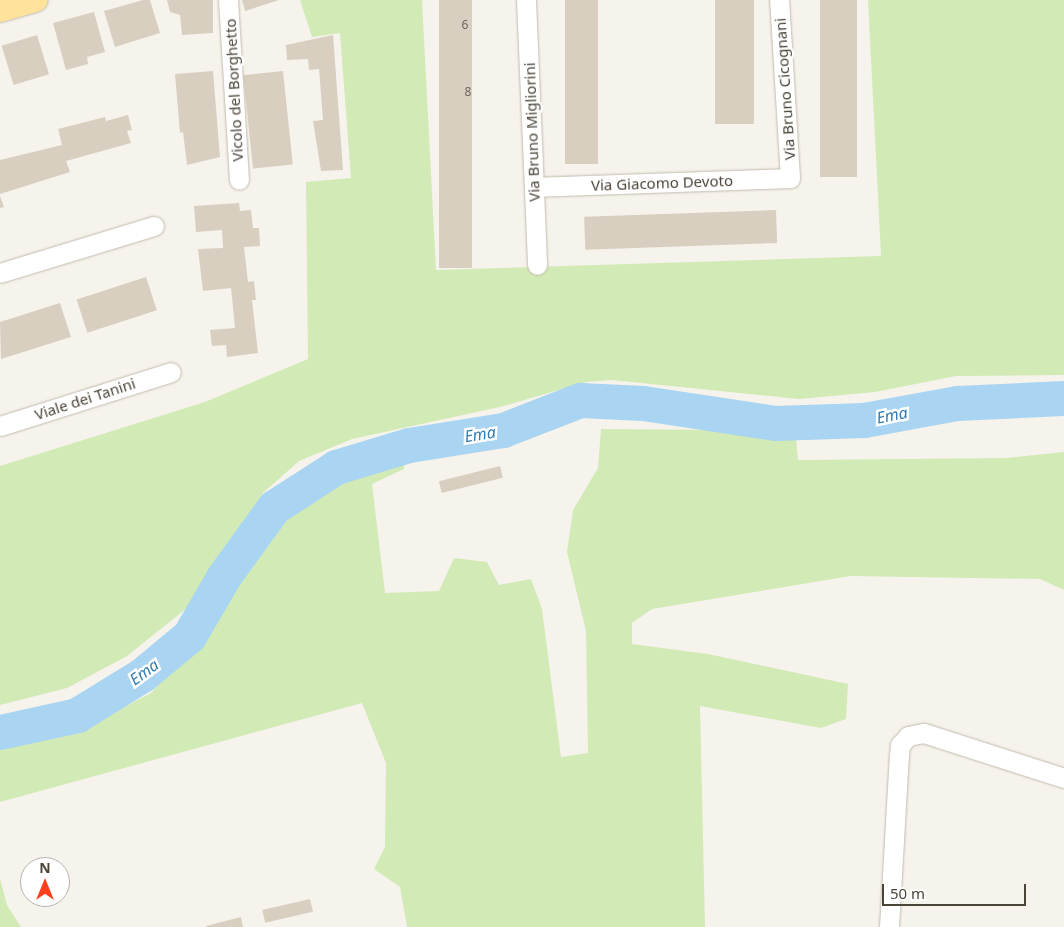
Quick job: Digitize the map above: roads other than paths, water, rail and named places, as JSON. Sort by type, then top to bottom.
[{"type":"main road","points":[[0,10],[36,0]]},
{"type":"street","name":"Vicolo del Borghetto","points":[[228,0],[239,180]]},
{"type":"street","name":"Via Bruno Migliorini","points":[[526,0],[537,265]]},
{"type":"street","name":"Via Bruno Cicognani","points":[[779,0],[790,178]]},
{"type":"street","name":"Via Giacomo Devoto","points":[[534,188],[790,178]]},
{"type":"street","points":[[0,274],[154,226]]},
{"type":"street","name":"Viale dei Tanini","points":[[0,426],[171,372]]},
{"type":"street","points":[[889,927],[900,745],[908,736],[924,733],[1064,778]]},
{"type":"waterway","name":"Ema","points":[[0,732],[77,715],[142,675],[189,636],[224,576],[274,507],[336,467],[409,445],[503,430],[580,400],[643,403],[775,423],[864,420],[957,403],[1064,398]]}]
